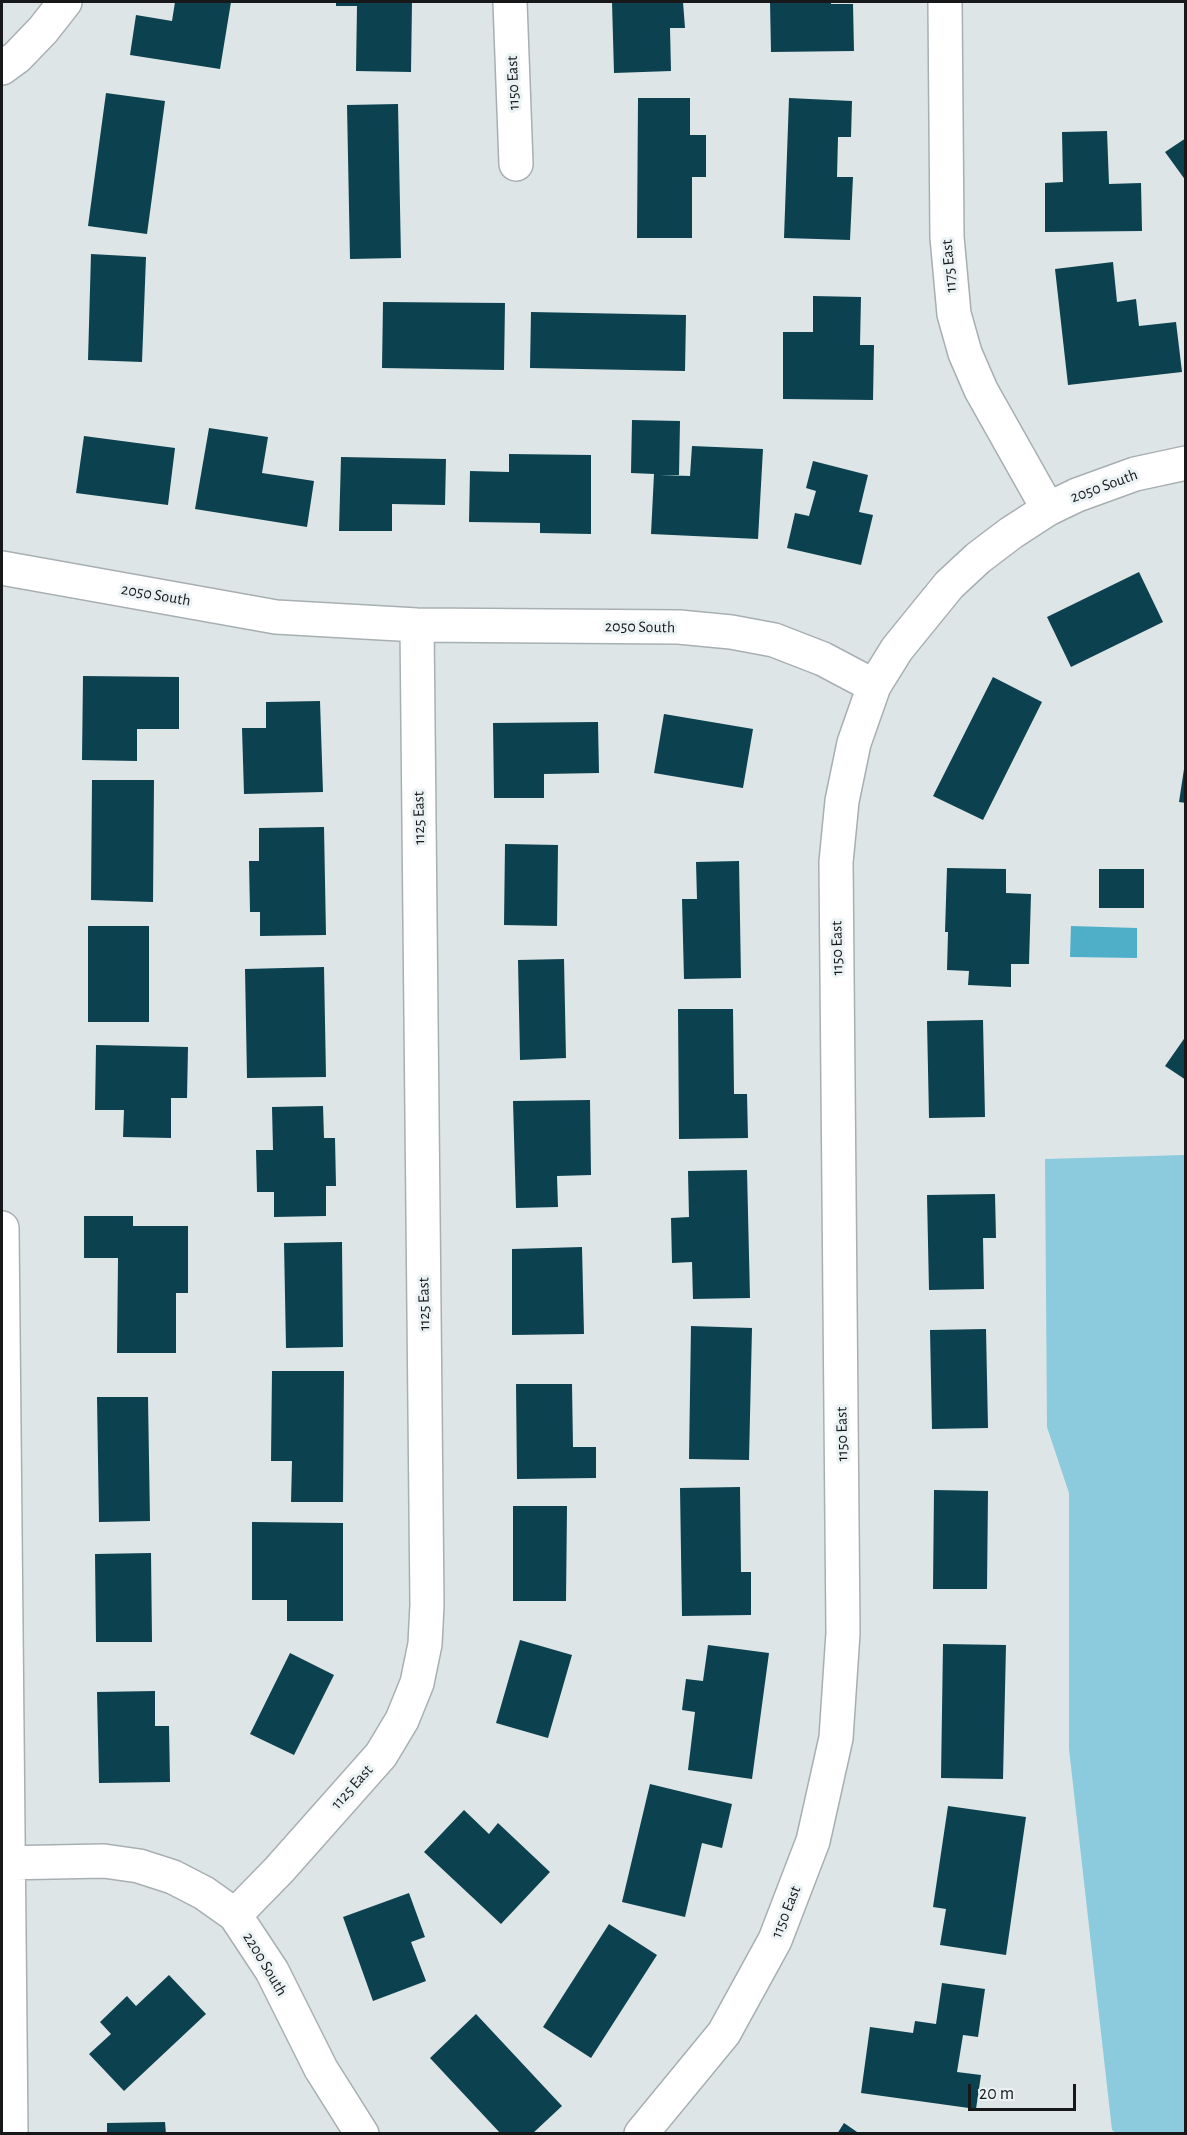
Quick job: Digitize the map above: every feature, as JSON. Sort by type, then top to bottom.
[{"type":"street","points":[[2,68],[17,57],[43,30],[65,2]]},
{"type":"street","name":"1150 East","points":[[510,2],[516,164]]},
{"type":"street","name":"1175 East","points":[[945,2],[946,237],[954,314],[965,353],[981,390],[1048,509]]},
{"type":"street","name":"2050 South","points":[[2,568],[276,617],[417,625],[679,627],[731,632],[774,640],[823,659],[874,686],[897,649],[949,585],[1002,539],[1048,509],[1106,483],[1185,464]]},
{"type":"street","name":"1125 East","points":[[234,1916],[279,1870],[381,1755],[406,1711],[417,1683],[425,1644],[427,1605],[417,625]]},
{"type":"street","name":"1150 East","points":[[641,2133],[724,2033],[775,1940],[813,1841],[836,1738],[843,1633],[836,862],[842,801],[854,743],[874,686]]},
{"type":"street","points":[[2,1228],[5,1863],[11,2133]]},
{"type":"street","name":"2200 South","points":[[5,1863],[104,1861],[139,1866],[173,1877],[194,1888],[234,1916],[254,1941],[272,1971],[321,2069],[362,2133]]},
{"type":"shaded area","points":[[1071,926],[1137,928],[1137,958],[1070,957]]},
{"type":"shaded area","points":[[1185,1155],[1185,2133],[1116,2133],[1112,2130],[1069,1749],[1069,1493],[1047,1427],[1045,1159]]},
{"type":"building","points":[[175,2],[231,2],[220,69],[130,55],[136,15],[172,21]]},
{"type":"building","points":[[336,2],[412,2],[411,72],[356,71],[357,6],[336,6]]},
{"type":"building","points":[[612,2],[683,2],[685,28],[670,28],[671,71],[614,73]]},
{"type":"building","points":[[770,2],[853,4],[854,51],[771,52]]},
{"type":"building","points":[[106,93],[165,101],[147,234],[88,226]]},
{"type":"building","points":[[638,98],[690,98],[690,135],[706,135],[706,177],[692,177],[692,238],[637,238]]},
{"type":"building","points":[[789,98],[852,101],[851,137],[838,137],[837,177],[853,177],[850,240],[784,238]]},
{"type":"building","points":[[398,104],[401,258],[350,259],[347,105]]},
{"type":"building","points":[[1107,131],[1109,184],[1141,183],[1142,231],[1045,232],[1045,183],[1063,182],[1062,132]]},
{"type":"building","points":[[1186,138],[1186,181],[1165,152]]},
{"type":"building","points":[[91,254],[146,257],[142,362],[88,360]]},
{"type":"building","points":[[1113,262],[1117,302],[1136,299],[1139,326],[1176,322],[1182,372],[1068,385],[1055,269]]},
{"type":"building","points":[[813,296],[861,297],[860,345],[874,345],[873,400],[783,399],[783,332],[813,332]]},
{"type":"building","points":[[383,302],[505,303],[504,370],[382,368]]},
{"type":"building","points":[[531,312],[686,315],[685,371],[530,368]]},
{"type":"building","points":[[632,420],[680,421],[679,475],[659,475],[690,476],[692,446],[763,449],[758,539],[651,534],[654,474],[631,473]]},
{"type":"building","points":[[209,428],[268,437],[262,473],[314,481],[307,527],[195,509]]},
{"type":"building","points":[[84,436],[175,448],[168,505],[76,493]]},
{"type":"building","points":[[509,454],[591,455],[591,534],[540,533],[540,523],[469,522],[470,471],[509,472]]},
{"type":"building","points":[[341,457],[446,459],[445,505],[392,504],[392,531],[339,531]]},
{"type":"building","points":[[813,461],[868,475],[859,512],[873,515],[861,565],[787,548],[795,513],[809,516],[816,491],[806,488]]},
{"type":"building","points":[[1139,572],[1163,622],[1071,667],[1047,617]]},
{"type":"building","points":[[83,676],[179,677],[179,729],[137,729],[137,761],[82,760]]},
{"type":"building","points":[[993,677],[1042,702],[983,820],[933,796]]},
{"type":"building","points":[[320,701],[323,792],[244,794],[242,728],[266,728],[266,702]]},
{"type":"building","points":[[664,714],[753,729],[743,788],[654,773]]},
{"type":"building","points":[[598,722],[599,773],[544,774],[544,798],[494,798],[493,723]]},
{"type":"building","points":[[1184,769],[1186,769],[1186,803],[1179,802]]},
{"type":"building","points":[[92,780],[154,780],[153,902],[91,900]]},
{"type":"building","points":[[324,827],[326,935],[260,936],[260,912],[250,912],[249,861],[259,861],[259,828]]},
{"type":"building","points":[[505,844],[558,845],[557,926],[504,925]]},
{"type":"building","points":[[739,861],[741,978],[684,979],[682,899],[697,899],[696,862]]},
{"type":"building","points":[[947,868],[1006,869],[1006,893],[1031,894],[1029,964],[1011,964],[1011,987],[968,985],[969,971],[947,970],[948,932],[945,932]]},
{"type":"building","points":[[1099,869],[1144,869],[1144,908],[1099,908]]},
{"type":"building","points":[[88,926],[149,926],[149,1022],[88,1022]]},
{"type":"building","points":[[564,959],[566,1058],[520,1060],[518,960]]},
{"type":"building","points":[[324,967],[326,1077],[247,1078],[245,969]]},
{"type":"building","points":[[678,1009],[733,1009],[734,1094],[747,1094],[748,1138],[679,1139]]},
{"type":"building","points":[[983,1020],[985,1117],[929,1118],[927,1021]]},
{"type":"building","points":[[1186,1036],[1186,1080],[1165,1066]]},
{"type":"building","points":[[96,1045],[188,1047],[187,1098],[171,1098],[171,1138],[123,1137],[124,1110],[95,1110]]},
{"type":"building","points":[[590,1100],[591,1175],[557,1176],[558,1207],[516,1208],[513,1101]]},
{"type":"building","points":[[323,1106],[324,1138],[335,1138],[336,1186],[326,1186],[326,1216],[274,1217],[274,1192],[257,1192],[256,1150],[273,1150],[272,1107]]},
{"type":"building","points":[[747,1170],[750,1298],[693,1299],[692,1262],[672,1263],[671,1218],[689,1217],[688,1171]]},
{"type":"building","points":[[995,1194],[996,1238],[983,1238],[984,1289],[929,1290],[927,1195]]},
{"type":"building","points":[[84,1216],[133,1216],[133,1226],[188,1226],[188,1293],[176,1293],[176,1353],[117,1353],[118,1258],[84,1258]]},
{"type":"building","points":[[342,1242],[343,1347],[286,1348],[284,1243]]},
{"type":"building","points":[[582,1247],[584,1334],[512,1335],[512,1249]]},
{"type":"building","points":[[691,1326],[752,1328],[749,1460],[689,1459]]},
{"type":"building","points":[[986,1329],[988,1428],[932,1429],[930,1330]]},
{"type":"building","points":[[272,1371],[344,1371],[343,1502],[291,1502],[292,1461],[271,1461]]},
{"type":"building","points":[[516,1384],[572,1384],[573,1447],[596,1447],[596,1478],[517,1479]]},
{"type":"building","points":[[97,1397],[148,1397],[150,1521],[99,1522]]},
{"type":"building","points":[[740,1487],[741,1572],[751,1572],[751,1615],[682,1616],[680,1488]]},
{"type":"building","points":[[934,1490],[988,1491],[987,1589],[933,1589]]},
{"type":"building","points":[[513,1506],[567,1506],[566,1601],[513,1601]]},
{"type":"building","points":[[252,1522],[343,1523],[343,1621],[287,1621],[287,1600],[252,1600]]},
{"type":"building","points":[[151,1553],[152,1642],[96,1642],[95,1554]]},
{"type":"building","points":[[520,1640],[572,1655],[548,1738],[496,1723]]},
{"type":"building","points":[[943,1644],[1006,1645],[1003,1779],[941,1778]]},
{"type":"building","points":[[708,1645],[769,1653],[752,1779],[688,1770],[695,1712],[682,1710],[686,1679],[703,1681]]},
{"type":"building","points":[[290,1653],[334,1675],[294,1755],[250,1734]]},
{"type":"building","points":[[155,1691],[155,1726],[169,1726],[170,1782],[99,1783],[97,1692]]},
{"type":"building","points":[[650,1784],[732,1804],[722,1848],[702,1843],[685,1917],[622,1902]]},
{"type":"building","points":[[948,1806],[1026,1817],[1006,1955],[940,1945],[946,1909],[933,1907]]},
{"type":"building","points":[[464,1810],[489,1834],[498,1823],[550,1872],[501,1924],[424,1852]]},
{"type":"building","points":[[409,1893],[425,1937],[411,1942],[426,1981],[373,2001],[343,1917]]},
{"type":"building","points":[[609,1924],[657,1955],[591,2058],[543,2027]]},
{"type":"building","points":[[169,1975],[206,2014],[124,2091],[89,2054],[111,2034],[100,2022],[127,1996],[136,2006]]},
{"type":"building","points":[[942,1983],[985,1989],[978,2037],[963,2035],[957,2072],[981,2075],[976,2109],[861,2093],[870,2027],[913,2033],[915,2021],[936,2024]]},
{"type":"building","points":[[476,2014],[562,2106],[532,2134],[501,2134],[430,2058]]},
{"type":"building","points":[[165,2122],[166,2134],[107,2134],[107,2123]]},
{"type":"building","points":[[844,2123],[860,2134],[837,2134]]}]
